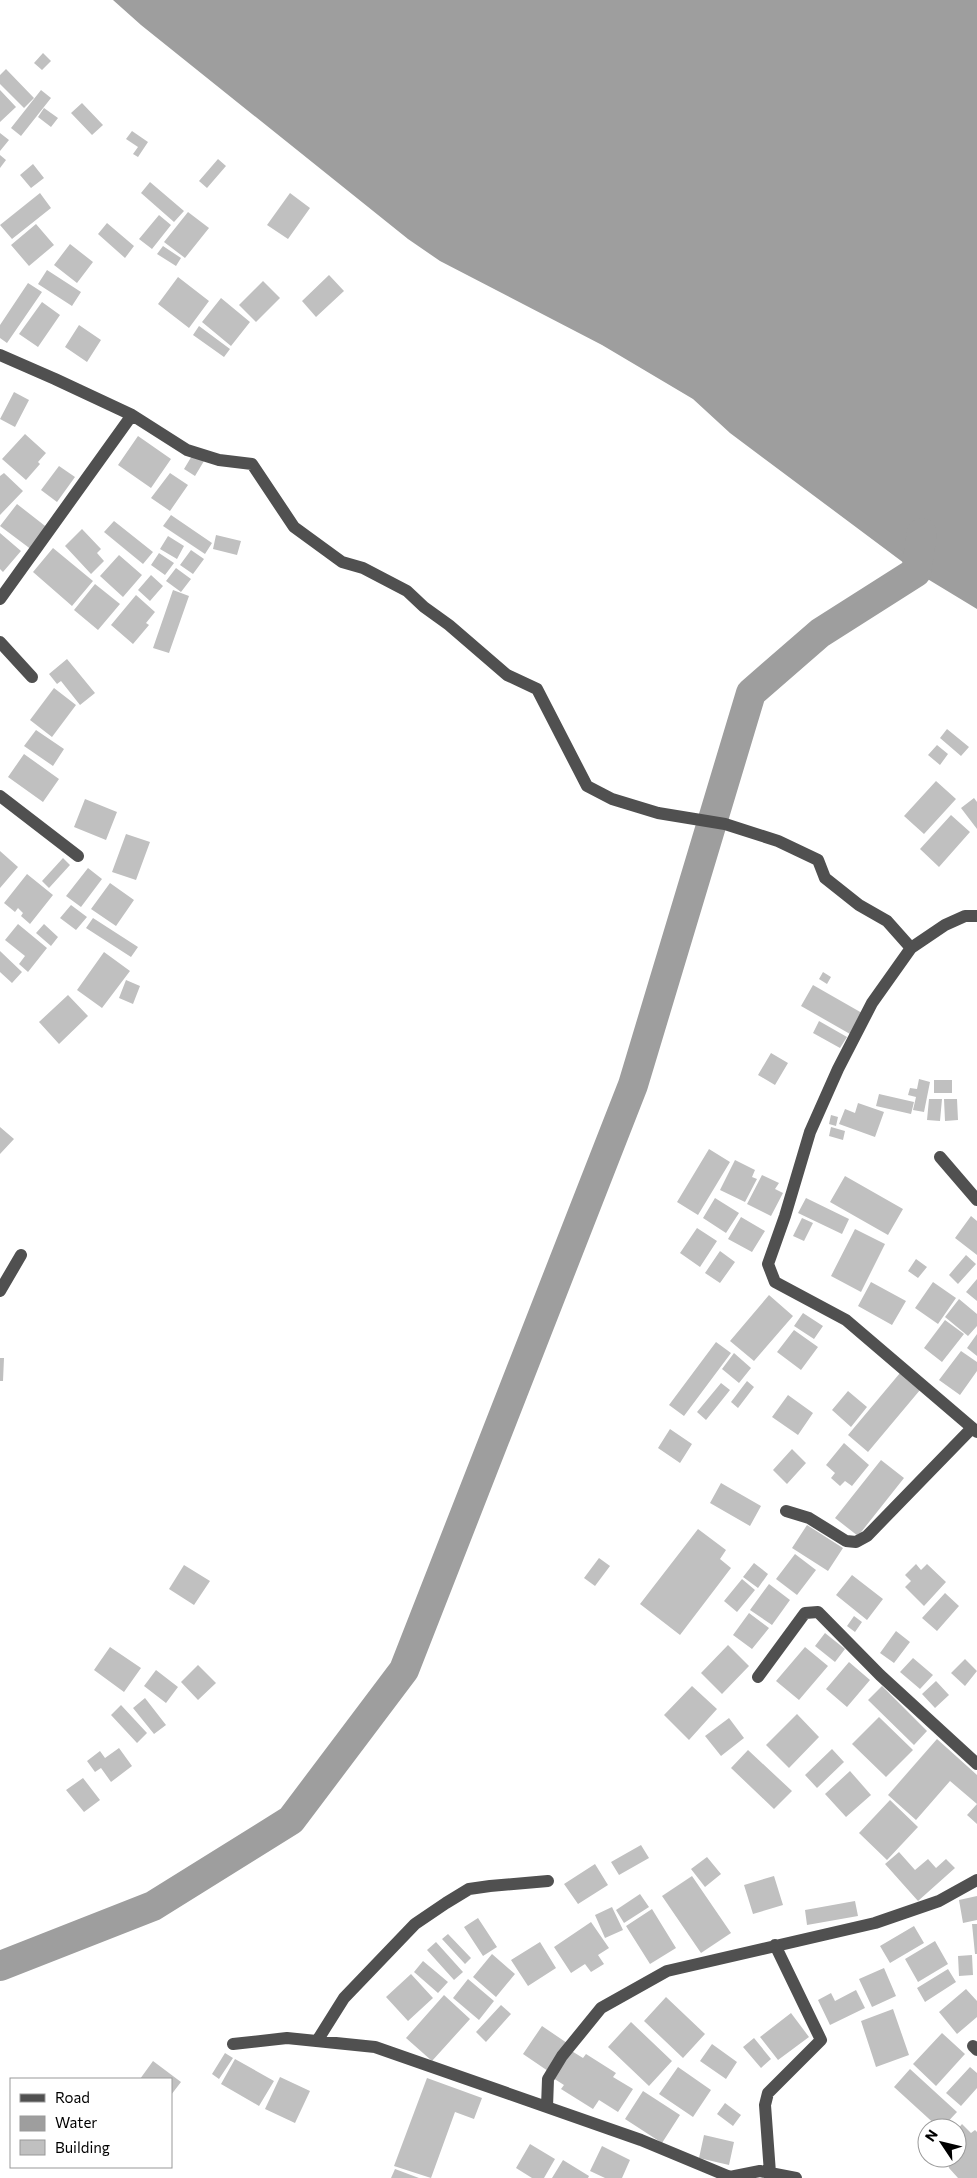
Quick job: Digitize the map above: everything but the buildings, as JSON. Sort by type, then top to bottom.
[{"type":"street","points":[[0,355],[132,415],[187,450],[220,460],[252,464],[294,527],[342,562],[363,568],[407,591],[507,675],[536,689],[587,786],[612,800],[658,813],[725,824],[778,841],[818,860],[825,878],[859,905],[887,921],[911,948]]},
{"type":"street","points":[[0,599],[132,415]]},
{"type":"street","points":[[0,642],[32,677]]},
{"type":"street","points":[[0,796],[78,856]]},
{"type":"street","points":[[786,1511],[809,1518],[846,1541],[856,1542],[867,1536],[974,1430],[846,1320],[774,1282],[768,1264],[785,1216],[810,1132],[838,1068],[872,1003],[911,948],[945,925],[965,916],[977,916]]},
{"type":"street","points":[[940,1156],[977,1200]]},
{"type":"street","points":[[0,1291],[21,1254]]},
{"type":"street","points":[[758,1677],[805,1614],[818,1612],[880,1675],[977,1764]]},
{"type":"street","points":[[547,2107],[548,2079],[562,2056],[601,2008],[667,1971],[875,1923],[939,1901],[977,1880]]},
{"type":"street","points":[[317,2041],[344,1998],[415,1924],[469,1889],[548,1882]]},
{"type":"street","points":[[770,2173],[765,2105],[768,2093],[821,2040],[775,1945]]},
{"type":"street","points":[[233,2044],[287,2038],[376,2047],[641,2140],[730,2178],[760,2171],[796,2178]]},
{"type":"water","points":[[113,0],[977,0],[977,609],[916,572],[730,433],[693,399],[602,345],[440,261],[408,239],[141,25]]},
{"type":"waterway","points":[[0,1966],[153,1906],[291,1820],[404,1670],[633,1085],[751,693],[820,633],[916,572],[922,533]]}]
